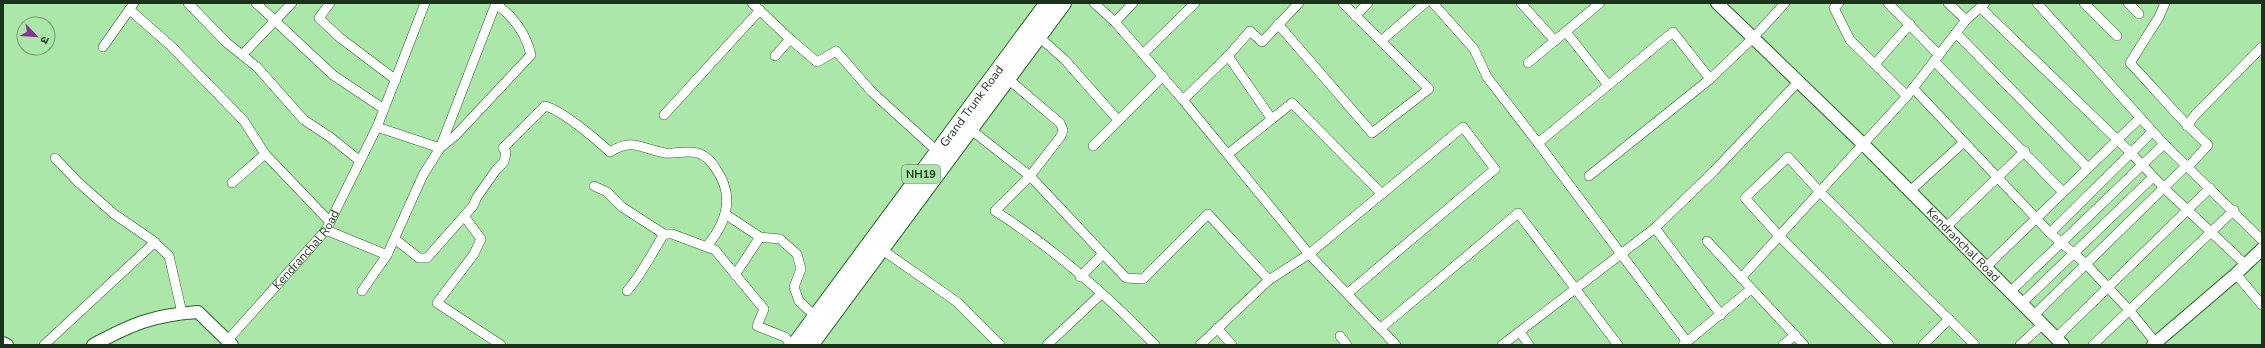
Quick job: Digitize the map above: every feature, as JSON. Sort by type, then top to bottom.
[{"type":"highway","name":"Grand Trunk Road","points":[[810,345],[820,321],[938,152],[1048,3]]},
{"type":"highway","name":"Grand Trunk Road","points":[[795,345],[820,321],[881,249],[1063,3]]},
{"type":"street","points":[[188,3],[227,43],[257,67],[304,120],[330,137],[360,161]]},
{"type":"street","points":[[256,3],[334,75],[384,109]]},
{"type":"street","points":[[242,55],[292,3]]},
{"type":"street","points":[[330,3],[319,18],[339,37],[396,80]]},
{"type":"street","name":"Kendranchal Road","points":[[93,345],[130,325],[169,314],[198,312],[229,343],[328,226],[377,126],[425,3]]},
{"type":"street","points":[[362,291],[387,256],[422,175],[440,148],[496,3],[518,25],[528,44],[530,55],[456,135],[440,148]]},
{"type":"street","points":[[752,3],[817,62],[836,51],[872,92],[938,152]]},
{"type":"street","points":[[1094,3],[1115,22],[1163,76],[1309,254],[1348,293],[1396,345]]},
{"type":"street","points":[[1115,22],[1133,3]]},
{"type":"street","points":[[1143,54],[1195,3]]},
{"type":"street","points":[[1183,100],[1228,56],[1250,31],[1262,42],[1299,3]]},
{"type":"street","points":[[1278,24],[1372,133],[1429,89],[1343,3]]},
{"type":"street","points":[[1356,16],[1368,3]]},
{"type":"street","points":[[1382,41],[1425,3]]},
{"type":"street","points":[[1433,3],[1474,49],[1487,77],[1538,143],[1685,343],[1751,289]]},
{"type":"street","points":[[1521,3],[1555,41]]},
{"type":"street","points":[[1528,62],[1600,3]]},
{"type":"street","name":"Kendranchal Road","points":[[1717,3],[1864,145],[2060,342]]},
{"type":"street","points":[[1589,176],[1710,79],[1753,38],[1785,3]]},
{"type":"street","points":[[1839,3],[1834,8],[1850,40],[1907,96]]},
{"type":"street","points":[[1888,3],[1910,24],[1937,58],[2063,192]]},
{"type":"street","points":[[1948,3],[1966,20]]},
{"type":"street","points":[[2037,3],[2152,132],[2187,167],[2234,210],[2262,240]]},
{"type":"street","points":[[2084,3],[2117,36]]},
{"type":"street","points":[[2128,3],[2139,14]]},
{"type":"street","points":[[2034,315],[2165,189],[2208,145],[2187,126],[2165,99],[2130,63],[2159,17],[2164,3]]},
{"type":"street","points":[[1741,278],[1864,145],[1907,96],[1966,20],[1983,5],[2165,189],[2213,232],[2246,265]]},
{"type":"street","points":[[103,47],[132,7],[244,121],[265,154],[328,226],[387,256]]},
{"type":"street","points":[[664,115],[760,10]]},
{"type":"street","points":[[1875,64],[1910,24]]},
{"type":"street","points":[[1566,32],[1608,85]]},
{"type":"street","points":[[1538,143],[1673,32],[1710,79]]},
{"type":"street","points":[[1956,34],[2088,168]]},
{"type":"street","points":[[1038,36],[1065,60],[1118,120]]},
{"type":"street","points":[[775,56],[790,39]]},
{"type":"street","points":[[2187,126],[2195,114],[2262,47]]},
{"type":"street","points":[[1228,56],[1271,118]]},
{"type":"street","points":[[1093,146],[1163,76]]},
{"type":"street","points":[[1007,78],[1060,123],[1063,130],[1061,136],[1030,176],[995,211],[1034,236],[1101,294],[1155,345]]},
{"type":"street","points":[[1502,345],[1655,228],[1714,171],[1798,82]]},
{"type":"street","points":[[1913,88],[2050,233],[2071,254],[2086,264],[2130,311],[2154,344],[2236,274],[2262,249]]},
{"type":"street","points":[[1228,154],[1271,118],[1292,103],[1382,194]]},
{"type":"street","points":[[395,239],[419,258],[428,258],[464,216],[496,170],[504,162],[506,152],[503,148],[545,106],[556,111],[590,134],[610,152],[622,144],[633,144],[665,153],[698,153],[711,161],[721,176],[728,194],[725,214],[707,246]]},
{"type":"street","points":[[1986,267],[2088,168],[2118,142],[2140,118]]},
{"type":"street","points":[[377,126],[440,148]]},
{"type":"street","points":[[1200,345],[1269,280],[1309,254],[1463,127],[1495,169],[1348,293]]},
{"type":"street","points":[[970,129],[1030,176],[1126,278],[1143,279],[1208,214],[1269,280]]},
{"type":"street","points":[[2050,233],[2152,132]]},
{"type":"street","points":[[1910,191],[1964,142]]},
{"type":"street","points":[[2010,292],[2143,166],[2164,144]]},
{"type":"street","points":[[1946,227],[2025,151]]},
{"type":"street","points":[[232,183],[265,154]]},
{"type":"street","points":[[1888,345],[1779,236],[1745,198],[1788,157],[1820,192],[1975,345]]},
{"type":"street","points":[[55,158],[79,183],[114,214],[155,242],[169,256],[182,313]]},
{"type":"street","points":[[2021,304],[2071,254],[2153,177]]},
{"type":"street","points":[[594,186],[607,192],[622,207],[664,234],[672,234],[715,250],[764,309],[757,326],[785,337],[791,345]]},
{"type":"street","points":[[2060,342],[2108,289],[2210,188]]},
{"type":"street","points":[[2093,345],[2213,232],[2234,210]]},
{"type":"street","points":[[1381,328],[1518,213],[1618,345]]},
{"type":"street","points":[[725,214],[760,237],[780,238],[797,254],[801,269],[794,288],[800,301],[820,321]]},
{"type":"street","points":[[464,216],[481,239],[474,254],[437,303],[501,345]]},
{"type":"street","points":[[1655,228],[1721,315]]},
{"type":"street","points":[[627,291],[636,281],[664,234]]},
{"type":"street","points":[[735,275],[760,237]]},
{"type":"street","points":[[1707,241],[1804,345]]},
{"type":"street","points":[[44,345],[155,242]]},
{"type":"street","points":[[881,249],[957,302],[1000,345]]},
{"type":"street","points":[[1080,276],[1104,254]]},
{"type":"street","points":[[2236,274],[2262,305]]},
{"type":"street","points":[[1047,345],[1101,294]]},
{"type":"street","points":[[1923,345],[1949,319]]},
{"type":"street","points":[[2020,345],[2042,324]]},
{"type":"street","points":[[1217,328],[1232,345]]},
{"type":"street","points":[[1520,332],[1529,345]]},
{"type":"street","points":[[1783,345],[1795,335]]},
{"type":"street","points":[[1340,336],[1347,345]]},
{"type":"street","points":[[3,343],[7,345]]}]
